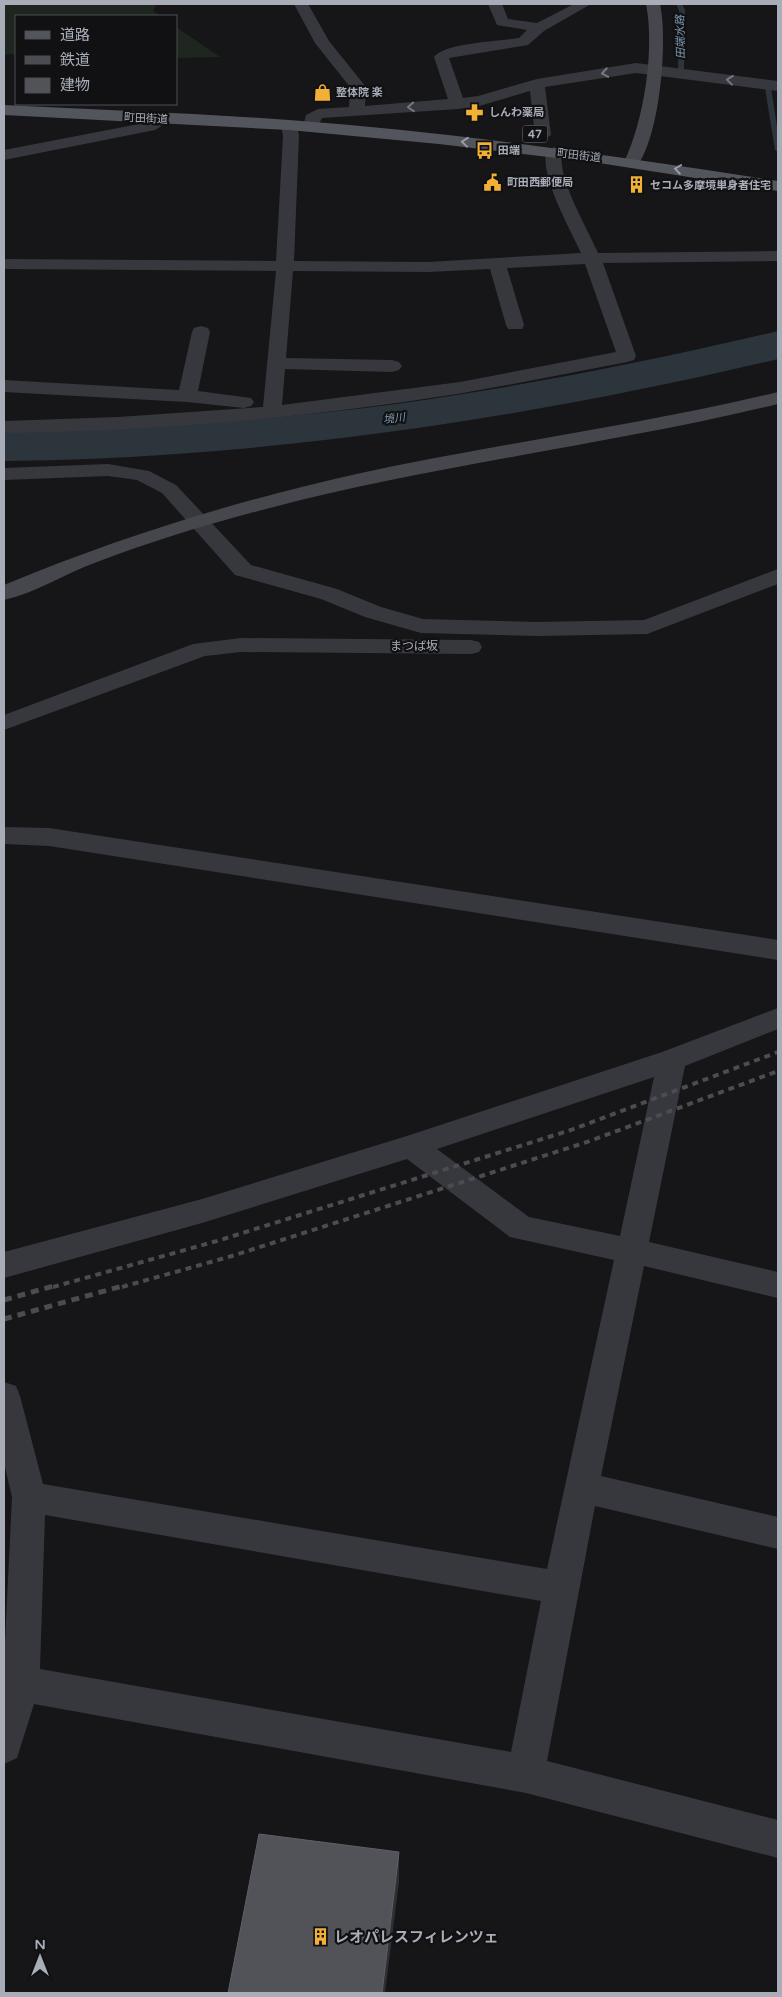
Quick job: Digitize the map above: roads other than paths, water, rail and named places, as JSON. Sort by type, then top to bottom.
[{"type":"main road","name":"町田街道","points":[[4,110],[289,125],[557,145],[635,155],[655,150]]},
{"type":"main road","name":"町田街道","points":[[289,125],[315,119],[434,126],[543,135],[557,145]]},
{"type":"main road","name":"町田街道","points":[[586,140],[635,155],[778,186]]},
{"type":"street","points":[[301,4],[322,42],[358,87],[356,112]]},
{"type":"street","points":[[495,4],[502,22],[539,28]]},
{"type":"street","points":[[458,104],[441,57],[447,53],[523,42],[539,28],[584,4]]},
{"type":"street","points":[[635,155],[642,137],[654,70],[655,28],[653,4]]},
{"type":"street","points":[[263,124],[276,118],[315,119],[356,112],[479,101],[537,84],[636,68],[778,86]]},
{"type":"street","points":[[537,84],[543,135]]},
{"type":"street","points":[[4,155],[149,128],[164,119]]},
{"type":"street","points":[[273,408],[285,266],[291,136],[289,125]]},
{"type":"street","points":[[4,427],[167,420],[459,388],[627,356],[592,258],[566,201],[552,163],[557,145]]},
{"type":"street","points":[[4,264],[428,267],[592,258],[778,256]]},
{"type":"street","points":[[497,263],[516,325]]},
{"type":"street","points":[[186,396],[201,332]]},
{"type":"street","points":[[276,363],[392,366]]},
{"type":"street","points":[[4,386],[186,396],[273,408]]},
{"type":"street","points":[[4,593],[103,551],[198,520],[337,484],[712,414],[778,398]]},
{"type":"street","points":[[4,474],[108,470],[142,475],[169,489],[243,570],[329,594],[373,612],[421,626],[537,629],[647,627]]},
{"type":"street","name":"まつば坂","points":[[4,723],[180,655],[201,650],[241,646],[482,647],[612,641],[778,576]]},
{"type":"street","points":[[4,835],[49,836],[778,950]]},
{"type":"street","points":[[4,1265],[202,1211],[411,1146],[672,1060],[778,1018]]},
{"type":"street","points":[[526,1774],[561,1588],[672,1060]]},
{"type":"street","points":[[411,1146],[521,1228],[633,1251],[778,1285]]},
{"type":"street","points":[[4,1396],[29,1497],[21,1684],[4,1745]]},
{"type":"street","points":[[582,1487],[778,1533]]},
{"type":"street","points":[[29,1497],[561,1588]]},
{"type":"street","points":[[21,1684],[526,1774],[778,1839]]},
{"type":"waterway","name":"田端水路","points":[[679,4],[682,10],[681,69]]},
{"type":"waterway","name":"田端水路","points":[[768,88],[778,150]]},
{"type":"waterway","name":"境川","points":[[4,447],[102,444],[199,438],[297,430],[394,418],[491,404],[587,387],[778,345]]},
{"type":"railway","points":[[53,1287],[217,1241],[571,1130],[778,1052]]},
{"type":"railway","points":[[122,1287],[232,1256],[587,1142],[778,1071]]},
{"type":"railway","points":[[4,1300],[57,1285]]},
{"type":"railway","points":[[4,1319],[126,1285]]},
{"type":"place","name":"整体院 楽","points":[[322,92]]},
{"type":"place","name":"しんわ薬局","points":[[475,112]]},
{"type":"place","name":"田端","points":[[484,150]]},
{"type":"place","name":"町田西郵便局","points":[[493,182]]},
{"type":"place","name":"セコム多摩境単身者住宅","points":[[636,185]]},
{"type":"place","name":"レオパレスフィレンツェ","points":[[320,1937]]}]
